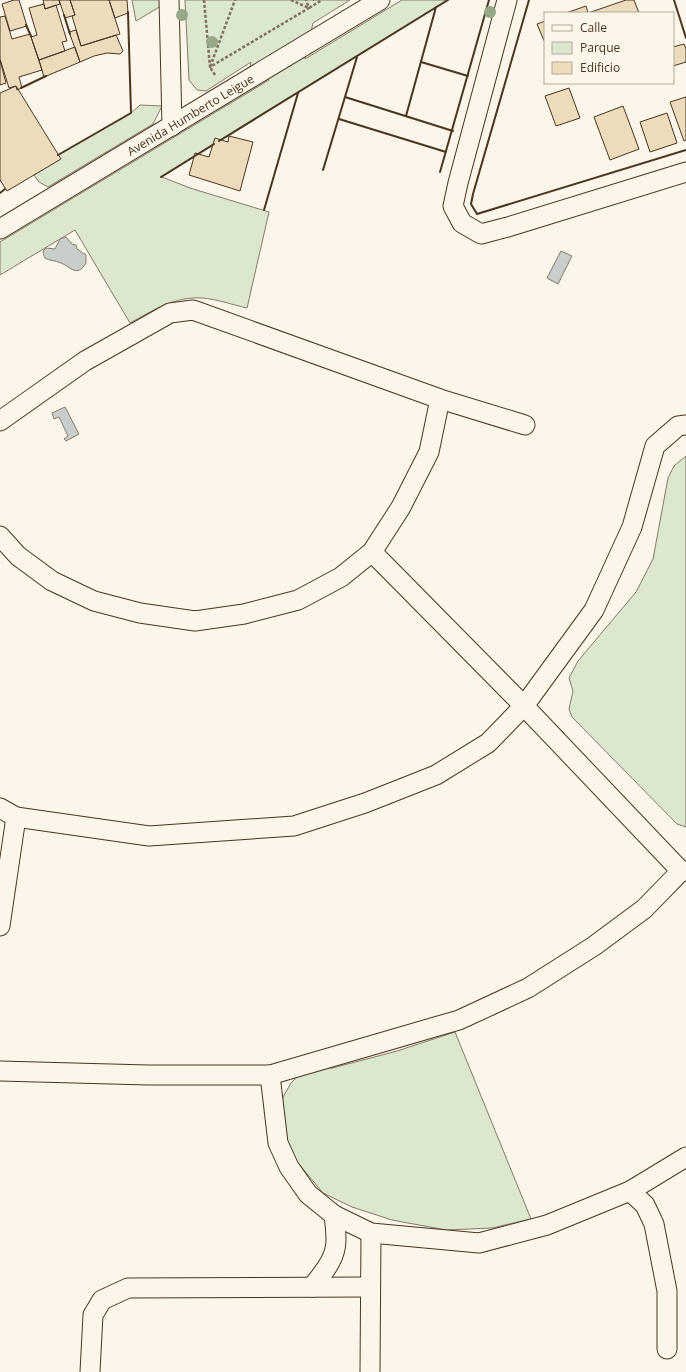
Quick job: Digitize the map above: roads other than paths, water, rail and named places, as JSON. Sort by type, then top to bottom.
[{"type":"street","points":[[169,0],[172,126]]},
{"type":"street","name":"Avenida Humberto Leigue","points":[[0,229],[380,0]]},
{"type":"street","points":[[507,0],[453,206],[462,223],[481,234],[515,225],[686,172]]},
{"type":"street","points":[[0,421],[85,360],[170,313],[194,310],[440,399],[526,425]]},
{"type":"street","points":[[0,536],[18,556],[52,581],[94,601],[140,613],[195,621],[244,614],[298,600],[341,577],[372,552],[401,507],[429,452],[440,399]]},
{"type":"street","points":[[0,926],[8,812],[149,836],[294,826],[365,803],[436,774],[488,743],[524,706],[594,610],[632,527],[656,446],[678,426],[686,425]]},
{"type":"street","points":[[0,1071],[148,1075],[270,1075],[459,1020],[528,988],[594,946],[644,909],[683,871],[524,706],[372,552]]},
{"type":"street","points":[[270,1075],[278,1143],[289,1167],[308,1194],[334,1215],[371,1233],[479,1243],[547,1225],[630,1191],[686,1157]]},
{"type":"street","points":[[630,1191],[645,1205],[654,1224],[667,1291],[668,1349]]},
{"type":"street","points":[[312,1287],[327,1269],[333,1256],[336,1242],[334,1215]]},
{"type":"street","points":[[370,1372],[371,1233]]},
{"type":"street","points":[[90,1372],[93,1315],[102,1300],[128,1288],[370,1287]]}]
